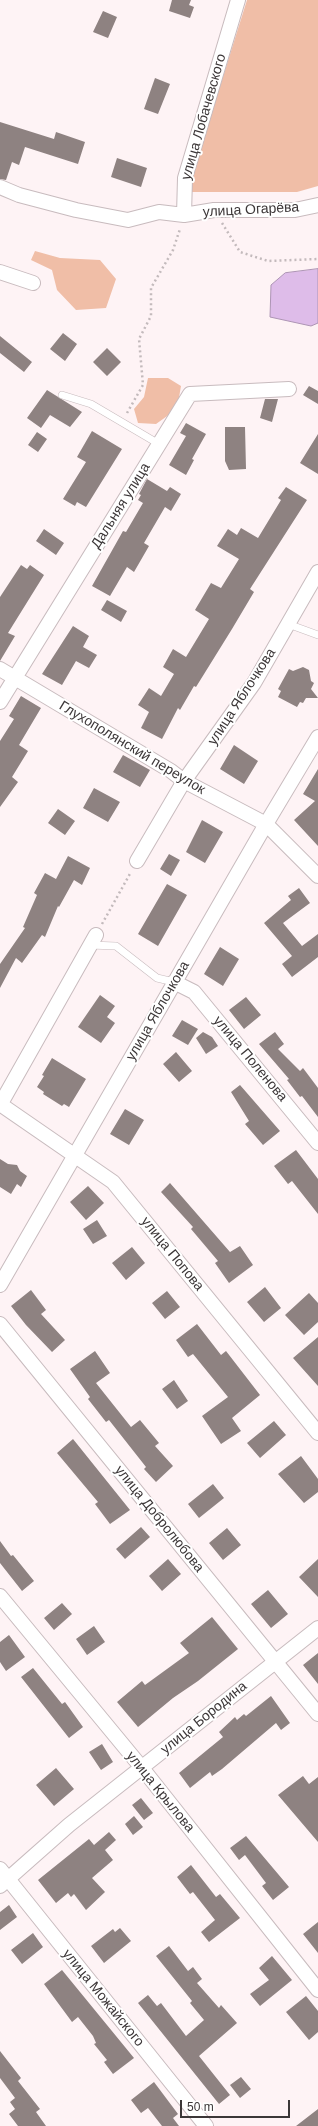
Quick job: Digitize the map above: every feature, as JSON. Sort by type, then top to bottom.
[{"type":"street","name":"улица Лобачевского","points":[[184,215],[185,178],[238,0]]},
{"type":"street","points":[[0,187],[19,195],[76,210],[128,220],[159,212],[184,215]]},
{"type":"street","name":"улица Огарёва","points":[[184,215],[214,210],[295,210],[318,205]]},
{"type":"street","points":[[0,272],[33,283]]},
{"type":"street","name":"Дальняя улица","points":[[0,702],[190,394],[289,389]]},
{"type":"street","name":"улица Яблочкова","points":[[137,861],[184,781],[254,683],[318,572]]},
{"type":"street","name":"Глухополянский переулок","points":[[0,669],[171,771],[184,781],[266,824],[318,876]]},
{"type":"street","name":"улица Яблочкова","points":[[0,1285],[174,982],[318,737]]},
{"type":"street","points":[[0,1104],[93,940]]},
{"type":"street","name":"улица Поленова","points":[[174,982],[194,992],[318,1143]]},
{"type":"street","name":"улица Попова","points":[[0,1104],[76,1155],[112,1182],[318,1433]]},
{"type":"street","name":"улица Добролюбова","points":[[0,1324],[318,1714]]},
{"type":"street","name":"улица Крылова","points":[[0,1596],[142,1768],[318,1990]]},
{"type":"street","name":"улица Бородина","points":[[3,1878],[318,1628]]},
{"type":"street","name":"улица Можайского","points":[[3,1878],[206,2126]]},
{"type":"lane","points":[[62,395],[91,404],[159,444]]},
{"type":"lane","points":[[288,624],[318,635]]},
{"type":"lane","points":[[93,940],[116,946],[157,978],[174,982]]},
{"type":"path","points":[[214,210],[240,252],[268,261],[318,259]]},
{"type":"path","points":[[122,422],[143,385],[139,338],[151,316],[151,288],[173,250],[184,215]]},
{"type":"path","points":[[93,940],[137,861]]},
{"type":"shaded area","points":[[247,0],[318,0],[318,186],[297,192],[187,192]]},
{"type":"shaded area","points":[[35,251],[60,258],[100,260],[116,279],[106,308],[76,310],[57,290],[52,270],[31,260]]},
{"type":"shaded area","points":[[318,269],[318,323],[311,326],[270,317],[271,285],[285,273]]},
{"type":"shaded area","points":[[148,378],[168,378],[181,386],[177,409],[156,424],[138,423],[134,409],[144,397]]},
{"type":"building","points":[[172,0],[191,0],[189,5],[194,7],[190,18],[169,11]]},
{"type":"building","points":[[103,11],[117,17],[108,38],[93,32]]},
{"type":"building","points":[[155,78],[170,84],[158,114],[144,109]]},
{"type":"building","points":[[0,122],[54,139],[56,132],[85,142],[78,164],[25,147],[19,165],[12,162],[6,180],[0,179]]},
{"type":"building","points":[[117,158],[147,168],[141,187],[111,177]]},
{"type":"building","points":[[63,333],[77,344],[65,361],[50,349]]},
{"type":"building","points":[[0,336],[32,362],[24,372],[0,353]]},
{"type":"building","points":[[107,348],[121,362],[107,376],[93,362]]},
{"type":"building","points":[[309,386],[318,391],[318,404],[303,395]]},
{"type":"building","points":[[47,390],[82,412],[70,427],[50,415],[41,428],[27,418]]},
{"type":"building","points":[[265,399],[278,399],[272,422],[260,418]]},
{"type":"building","points":[[186,423],[206,434],[192,459],[194,460],[186,475],[169,465],[186,436],[180,433]]},
{"type":"building","points":[[225,427],[245,427],[246,469],[229,470],[225,461]]},
{"type":"building","points":[[92,431],[122,449],[86,507],[77,502],[75,506],[63,499],[86,462],[77,457]]},
{"type":"building","points":[[37,432],[47,439],[38,452],[28,445]]},
{"type":"building","points":[[318,434],[318,474],[300,463]]},
{"type":"building","points":[[147,479],[167,491],[170,487],[181,494],[171,511],[165,507],[144,543],[149,546],[134,572],[127,567],[110,596],[92,586],[123,531],[126,532],[143,503],[138,500],[141,495],[139,494]]},
{"type":"building","points":[[286,487],[307,500],[250,589],[254,592],[232,629],[196,687],[194,686],[180,710],[178,708],[162,739],[141,728],[149,712],[138,705],[149,688],[161,696],[174,674],[163,667],[173,649],[186,657],[209,619],[195,610],[211,583],[221,588],[239,559],[217,546],[228,529],[237,535],[241,528],[258,538],[281,500],[278,498]]},
{"type":"building","points":[[44,529],[64,543],[56,555],[36,541]]},
{"type":"building","points":[[21,565],[27,569],[30,565],[44,575],[8,633],[15,636],[0,661],[0,597]]},
{"type":"building","points":[[107,600],[127,611],[121,622],[101,610]]},
{"type":"building","points":[[73,626],[89,636],[83,647],[97,655],[89,668],[76,661],[62,685],[42,674]]},
{"type":"building","points":[[303,667],[309,670],[311,681],[314,683],[311,689],[318,698],[306,698],[303,703],[300,702],[297,707],[278,697],[281,691],[278,689],[289,669],[293,671]]},
{"type":"building","points":[[21,696],[41,708],[19,745],[28,751],[12,777],[18,782],[0,807],[0,741],[14,719],[9,716]]},
{"type":"building","points":[[234,745],[258,761],[244,784],[220,769]]},
{"type":"building","points":[[123,755],[150,770],[140,787],[113,772]]},
{"type":"building","points":[[318,769],[318,846],[294,820],[315,801],[303,794]]},
{"type":"building","points":[[94,788],[120,802],[108,822],[83,808]]},
{"type":"building","points":[[58,809],[75,821],[65,835],[48,823]]},
{"type":"building","points":[[202,820],[223,832],[205,863],[186,852]]},
{"type":"building","points":[[169,854],[180,860],[171,876],[160,869]]},
{"type":"building","points":[[68,856],[90,868],[82,885],[74,880],[59,907],[58,906],[45,937],[42,935],[22,963],[16,958],[0,988],[0,964],[25,928],[23,927],[37,895],[34,893],[45,873],[56,879]]},
{"type":"building","points":[[167,884],[187,895],[158,946],[138,934]]},
{"type":"building","points":[[299,888],[310,903],[283,923],[302,946],[318,934],[318,957],[292,977],[282,964],[292,956],[264,923],[291,900],[288,896]]},
{"type":"building","points":[[220,947],[239,959],[223,986],[204,974]]},
{"type":"building","points":[[100,995],[115,1006],[107,1017],[115,1023],[101,1043],[78,1027]]},
{"type":"building","points":[[246,997],[261,1015],[244,1029],[229,1010]]},
{"type":"building","points":[[182,1020],[198,1029],[188,1045],[172,1036]]},
{"type":"building","points":[[203,1032],[212,1037],[218,1046],[206,1054],[196,1038]]},
{"type":"building","points":[[275,1032],[284,1044],[278,1049],[300,1071],[303,1068],[318,1088],[318,1117],[302,1096],[300,1097],[287,1080],[289,1079],[259,1044]]},
{"type":"building","points":[[176,1052],[192,1071],[179,1082],[163,1064]]},
{"type":"building","points":[[52,1058],[86,1079],[69,1107],[64,1104],[62,1106],[43,1094],[44,1092],[37,1087]]},
{"type":"building","points":[[240,1085],[280,1131],[263,1145],[245,1124],[249,1121],[231,1092]]},
{"type":"building","points":[[125,1109],[144,1120],[129,1145],[110,1134]]},
{"type":"building","points":[[296,1150],[318,1179],[318,1214],[292,1181],[288,1184],[274,1166]]},
{"type":"building","points":[[0,1159],[8,1164],[17,1165],[20,1171],[27,1176],[21,1187],[17,1184],[11,1194],[0,1187]]},
{"type":"building","points":[[170,1183],[230,1252],[240,1246],[253,1265],[229,1283],[215,1263],[218,1261],[191,1229],[193,1227],[161,1192]]},
{"type":"building","points":[[88,1186],[104,1203],[86,1220],[70,1202]]},
{"type":"building","points":[[97,1220],[107,1236],[93,1244],[83,1229]]},
{"type":"building","points":[[132,1247],[145,1263],[126,1280],[112,1263]]},
{"type":"building","points":[[265,1287],[281,1308],[264,1322],[247,1302]]},
{"type":"building","points":[[31,1290],[46,1310],[41,1314],[65,1340],[52,1352],[26,1325],[11,1306]]},
{"type":"building","points":[[167,1291],[180,1307],[165,1319],[152,1303]]},
{"type":"building","points":[[309,1293],[318,1303],[318,1322],[304,1335],[285,1315]]},
{"type":"building","points":[[197,1324],[221,1355],[226,1351],[260,1395],[232,1418],[241,1431],[221,1444],[202,1416],[228,1397],[193,1354],[188,1357],[176,1340]]},
{"type":"building","points":[[318,1337],[318,1386],[293,1358]]},
{"type":"building","points":[[95,1351],[110,1373],[96,1383],[131,1427],[140,1420],[159,1443],[155,1446],[173,1466],[156,1482],[144,1469],[146,1467],[109,1420],[106,1422],[88,1399],[90,1397],[70,1369]]},
{"type":"building","points":[[174,1380],[188,1401],[177,1409],[162,1389]]},
{"type":"building","points":[[274,1421],[286,1435],[260,1458],[247,1443]]},
{"type":"building","points":[[73,1439],[130,1510],[110,1524],[95,1504],[98,1502],[57,1453]]},
{"type":"building","points":[[301,1456],[318,1479],[318,1492],[304,1503],[278,1474]]},
{"type":"building","points":[[213,1484],[224,1498],[199,1518],[188,1504]]},
{"type":"building","points":[[141,1527],[150,1537],[125,1559],[116,1549]]},
{"type":"building","points":[[227,1528],[241,1545],[223,1560],[209,1543]]},
{"type":"building","points":[[0,1541],[11,1556],[13,1555],[34,1581],[22,1591],[0,1563]]},
{"type":"building","points":[[168,1559],[181,1574],[162,1591],[149,1576]]},
{"type":"building","points":[[318,1559],[318,1597],[299,1577]]},
{"type":"building","points":[[268,1590],[288,1614],[271,1628],[251,1604]]},
{"type":"building","points":[[62,1603],[72,1614],[54,1630],[44,1618]]},
{"type":"building","points":[[212,1617],[238,1649],[198,1681],[173,1698],[138,1727],[117,1702],[142,1681],[145,1685],[189,1653],[180,1643]]},
{"type":"building","points":[[94,1626],[105,1642],[87,1655],[76,1639]]},
{"type":"building","points":[[9,1635],[25,1657],[6,1671],[0,1662],[0,1642]]},
{"type":"building","points":[[318,1653],[318,1684],[303,1665]]},
{"type":"building","points":[[33,1668],[62,1704],[65,1702],[83,1727],[69,1738],[21,1677]]},
{"type":"building","points":[[271,1696],[290,1723],[281,1730],[276,1723],[222,1769],[212,1776],[210,1772],[190,1788],[179,1773],[223,1737],[219,1732],[235,1717],[237,1720],[244,1714],[246,1716]]},
{"type":"building","points":[[102,1744],[113,1762],[101,1770],[89,1752]]},
{"type":"building","points":[[56,1768],[74,1789],[54,1806],[36,1785]]},
{"type":"building","points":[[303,1776],[309,1784],[318,1777],[318,1842],[278,1795]]},
{"type":"building","points":[[141,1798],[153,1813],[144,1820],[132,1805]]},
{"type":"building","points":[[134,1816],[143,1827],[133,1835],[125,1824]]},
{"type":"building","points":[[109,1832],[116,1840],[105,1850],[113,1860],[92,1878],[105,1892],[86,1910],[74,1894],[71,1897],[68,1893],[56,1903],[38,1880],[89,1839],[94,1845]]},
{"type":"building","points":[[246,1836],[289,1887],[273,1900],[262,1886],[266,1883],[245,1855],[239,1860],[230,1848]]},
{"type":"building","points":[[191,1865],[216,1897],[220,1894],[240,1918],[209,1942],[201,1932],[215,1920],[193,1892],[190,1894],[177,1877]]},
{"type":"building","points":[[9,1905],[17,1917],[0,1930],[0,1912]]},
{"type":"building","points":[[318,1922],[318,1953],[303,1934]]},
{"type":"building","points":[[120,1928],[131,1941],[104,1963],[91,1946],[113,1929],[115,1932]]},
{"type":"building","points":[[33,1933],[43,1947],[22,1964],[11,1950]]},
{"type":"building","points":[[169,1946],[188,1971],[193,1967],[202,1979],[197,1983],[219,2008],[221,2005],[237,2023],[199,2056],[230,2095],[219,2104],[138,2003],[148,1995],[157,2006],[161,2003],[186,2036],[204,2020],[190,2003],[192,2001],[156,1956]]},
{"type":"building","points":[[272,1956],[292,1980],[260,2006],[250,1994],[269,1980],[259,1968]]},
{"type":"building","points":[[62,1970],[134,2058],[113,2074],[104,2062],[107,2060],[94,2044],[96,2043],[93,2036],[78,2017],[72,2022],[44,1984]]},
{"type":"building","points":[[306,1996],[318,2011],[318,2032],[309,2040],[286,2012]]},
{"type":"building","points":[[0,2051],[21,2078],[18,2081],[40,2109],[36,2112],[46,2126],[18,2126],[9,2114],[15,2109],[10,2102],[15,2098],[0,2078]]},
{"type":"building","points":[[241,2077],[251,2089],[240,2098],[230,2085]]},
{"type":"building","points":[[154,2082],[178,2114],[173,2118],[179,2126],[162,2126],[148,2108],[141,2113],[131,2100]]},
{"type":"building","points":[[318,2109],[318,2126],[296,2126]]}]
